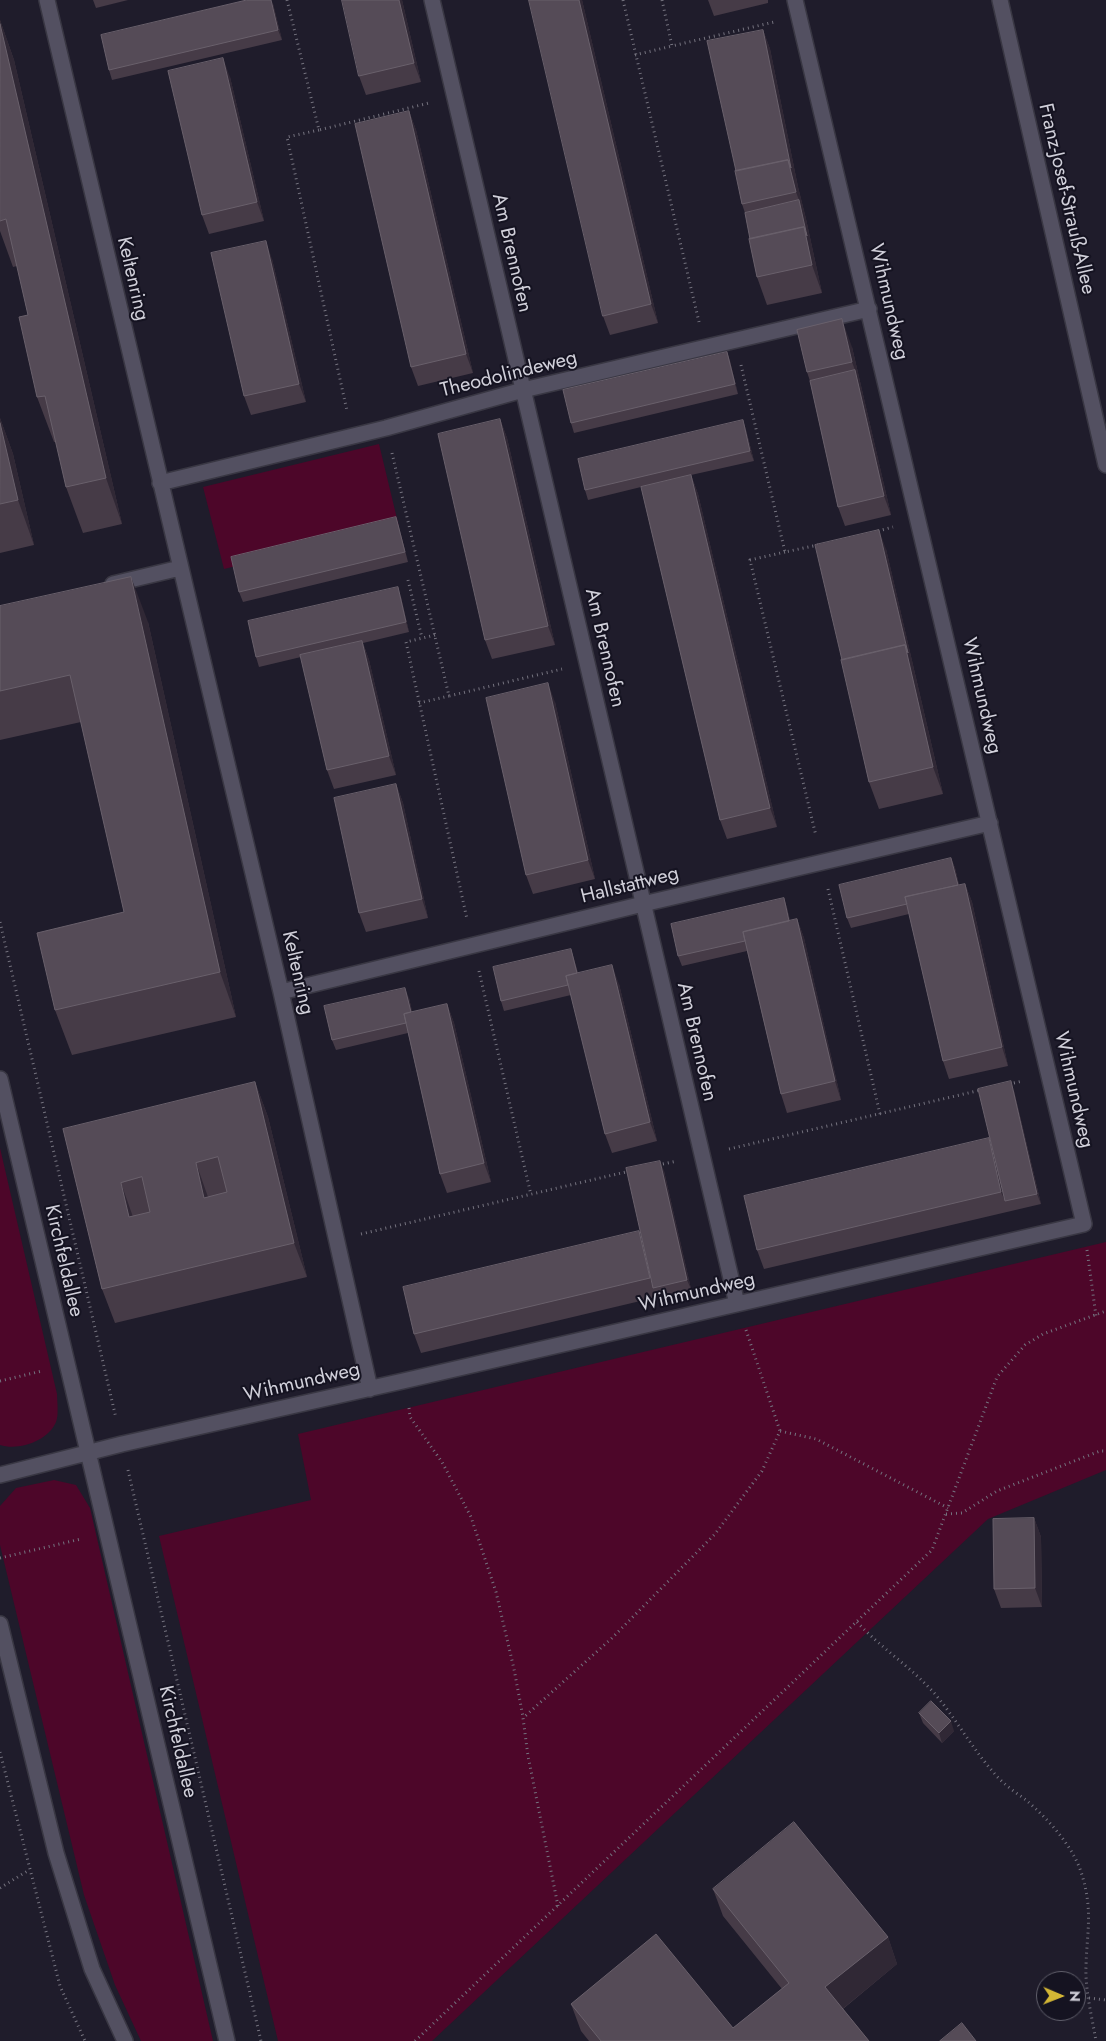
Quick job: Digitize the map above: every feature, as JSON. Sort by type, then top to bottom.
[{"type":"street","name":"Keltenring","points":[[47,0],[281,992],[370,1389]]},
{"type":"street","name":"Am Brennofen","points":[[432,0],[737,1304]]},
{"type":"street","name":"Wihmundweg","points":[[87,1452],[370,1389],[1084,1224],[795,0]]},
{"type":"street","name":"Franz-Josef-Strauß-Allee","points":[[1000,0],[1106,465]]},
{"type":"street","name":"Theodolindeweg","points":[[160,483],[386,428],[523,390],[869,308]]},
{"type":"street","points":[[95,588],[180,568]]},
{"type":"street","name":"Hallstattweg","points":[[281,992],[822,861],[990,823]]},
{"type":"street","name":"Kirchfeldallee","points":[[0,1079],[227,2041]]},
{"type":"street","points":[[0,1475],[87,1452]]},
{"type":"street","points":[[0,1624],[56,1853],[92,1969],[125,2041]]},
{"type":"path","points":[[287,0],[318,130]]},
{"type":"path","points":[[623,0],[705,347]]},
{"type":"path","points":[[662,0],[672,46]]},
{"type":"path","points":[[635,55],[798,17]]},
{"type":"path","points":[[353,436],[288,137],[454,97]]},
{"type":"path","points":[[735,340],[785,552]]},
{"type":"path","points":[[386,428],[449,696]]},
{"type":"path","points":[[871,532],[918,521]]},
{"type":"path","points":[[823,544],[750,560],[880,1114]]},
{"type":"path","points":[[408,580],[422,638]]},
{"type":"path","points":[[435,636],[406,642],[472,945],[531,1195]]},
{"type":"path","points":[[419,703],[587,663]]},
{"type":"path","points":[[0,922],[261,2041]]},
{"type":"path","points":[[1084,1224],[1096,1316]]},
{"type":"path","points":[[523,1718],[612,1638],[715,1534],[762,1471],[780,1431],[737,1304]]},
{"type":"path","points":[[415,2041],[932,1550],[997,1377],[1025,1345],[1043,1334],[1106,1311]]},
{"type":"path","points":[[403,1381],[410,1417],[442,1462],[471,1517],[496,1592],[514,1669],[528,1756],[558,1906]]},
{"type":"path","points":[[780,1431],[816,1438],[948,1508]]},
{"type":"path","points":[[946,1514],[962,1513],[997,1491],[1100,1451],[1106,1451]]},
{"type":"path","points":[[0,1558],[106,1532]]},
{"type":"path","points":[[856,1622],[935,1694],[995,1774],[1028,1802],[1051,1825],[1070,1849],[1082,1873],[1088,1897],[1090,1922],[1086,1967],[1096,2041]]},
{"type":"path","points":[[0,1752],[60,1986],[85,2041]]},
{"type":"path","points":[[0,1888],[29,1870]]},
{"type":"path","points":[[1089,1998],[1106,2000]]},
{"type":"shaded area","points":[[379,444],[399,527],[224,569],[203,487]]},
{"type":"shaded area","points":[[0,1148],[57,1394],[57,1416],[52,1429],[32,1443],[16,1447],[0,1445]]},
{"type":"shaded area","points":[[1106,1242],[1106,1470],[988,1519],[432,2041],[278,2041],[159,1536],[311,1500],[298,1434]]},
{"type":"shaded area","points":[[54,1480],[76,1485],[90,1508],[213,2041],[141,2041],[115,1985],[84,1895],[0,1545],[0,1506],[16,1488]]},
{"type":"building","points":[[247,0],[271,0],[278,30],[109,70],[101,35]]},
{"type":"building","points":[[342,0],[399,0],[414,63],[359,76]]},
{"type":"building","points":[[529,0],[579,0],[651,304],[603,316]]},
{"type":"building","points":[[0,24],[106,478],[66,487],[45,396],[37,397],[19,317],[28,315],[6,219],[0,221]]},
{"type":"building","points":[[763,30],[791,168],[788,160],[736,171],[707,41]]},
{"type":"building","points":[[223,58],[257,202],[202,215],[168,71]]},
{"type":"building","points":[[409,111],[466,354],[411,367],[355,124]]},
{"type":"building","points":[[788,160],[796,192],[742,204],[735,171]]},
{"type":"building","points":[[799,200],[807,236],[804,227],[750,239],[745,213]]},
{"type":"building","points":[[804,227],[812,265],[757,277],[749,239]]},
{"type":"building","points":[[266,241],[299,384],[244,396],[211,253]]},
{"type":"building","points":[[842,319],[852,362],[807,372],[797,330]]},
{"type":"building","points":[[727,352],[735,384],[571,423],[563,390]]},
{"type":"building","points":[[855,370],[884,496],[838,507],[810,381]]},
{"type":"building","points":[[500,419],[548,626],[485,640],[438,434]]},
{"type":"building","points":[[743,420],[750,451],[585,490],[578,459]]},
{"type":"building","points":[[0,423],[18,500],[0,504]]},
{"type":"building","points":[[691,475],[770,808],[720,820],[641,487]]},
{"type":"building","points":[[396,517],[405,552],[239,592],[231,557]]},
{"type":"building","points":[[879,530],[908,653],[905,645],[842,660],[815,545]]},
{"type":"building","points":[[131,577],[220,972],[55,1010],[37,933],[124,912],[70,675],[0,691],[0,606]]},
{"type":"building","points":[[398,587],[406,622],[256,657],[248,621]]},
{"type":"building","points":[[362,641],[389,756],[327,770],[300,655]]},
{"type":"building","points":[[905,645],[933,767],[869,782],[841,660]]},
{"type":"building","points":[[548,683],[588,860],[526,875],[486,698]]},
{"type":"building","points":[[396,784],[422,899],[359,913],[334,798]]},
{"type":"building","points":[[951,858],[958,885],[905,897],[907,904],[847,918],[839,885]]},
{"type":"building","points":[[965,884],[1002,1047],[943,1061],[905,897]]},
{"type":"building","points":[[784,898],[789,921],[743,932],[745,941],[678,956],[671,924]]},
{"type":"building","points":[[797,919],[835,1081],[781,1094],[743,932]]},
{"type":"building","points":[[571,949],[577,973],[566,976],[568,985],[501,1001],[493,967]]},
{"type":"building","points":[[612,965],[650,1122],[605,1134],[566,976]]},
{"type":"building","points":[[405,988],[411,1012],[404,1014],[406,1023],[332,1040],[324,1006]]},
{"type":"building","points":[[447,1004],[484,1163],[440,1174],[404,1014]]},
{"type":"building","points":[[1011,1081],[1037,1194],[1005,1201],[978,1089]]},
{"type":"building","points":[[255,1082],[294,1243],[102,1289],[63,1129]],"holes":[[[218,1157],[227,1192],[204,1198],[196,1163]],[[142,1177],[150,1212],[129,1217],[121,1183]]]},
{"type":"building","points":[[989,1138],[1001,1192],[757,1250],[744,1196]]},
{"type":"building","points":[[660,1161],[687,1280],[653,1288],[626,1168]]},
{"type":"building","points":[[639,1231],[650,1278],[414,1334],[403,1287]]},
{"type":"building","points":[[1034,1518],[1035,1588],[994,1589],[993,1519]]},
{"type":"building","points":[[931,1701],[951,1721],[939,1733],[919,1713]]},
{"type":"building","points":[[794,1822],[888,1937],[825,1987],[869,2041],[601,2041],[571,2004],[656,1934],[733,2028],[789,1983],[713,1889]]},
{"type":"building","points":[[962,2023],[976,2041],[940,2041]]}]
